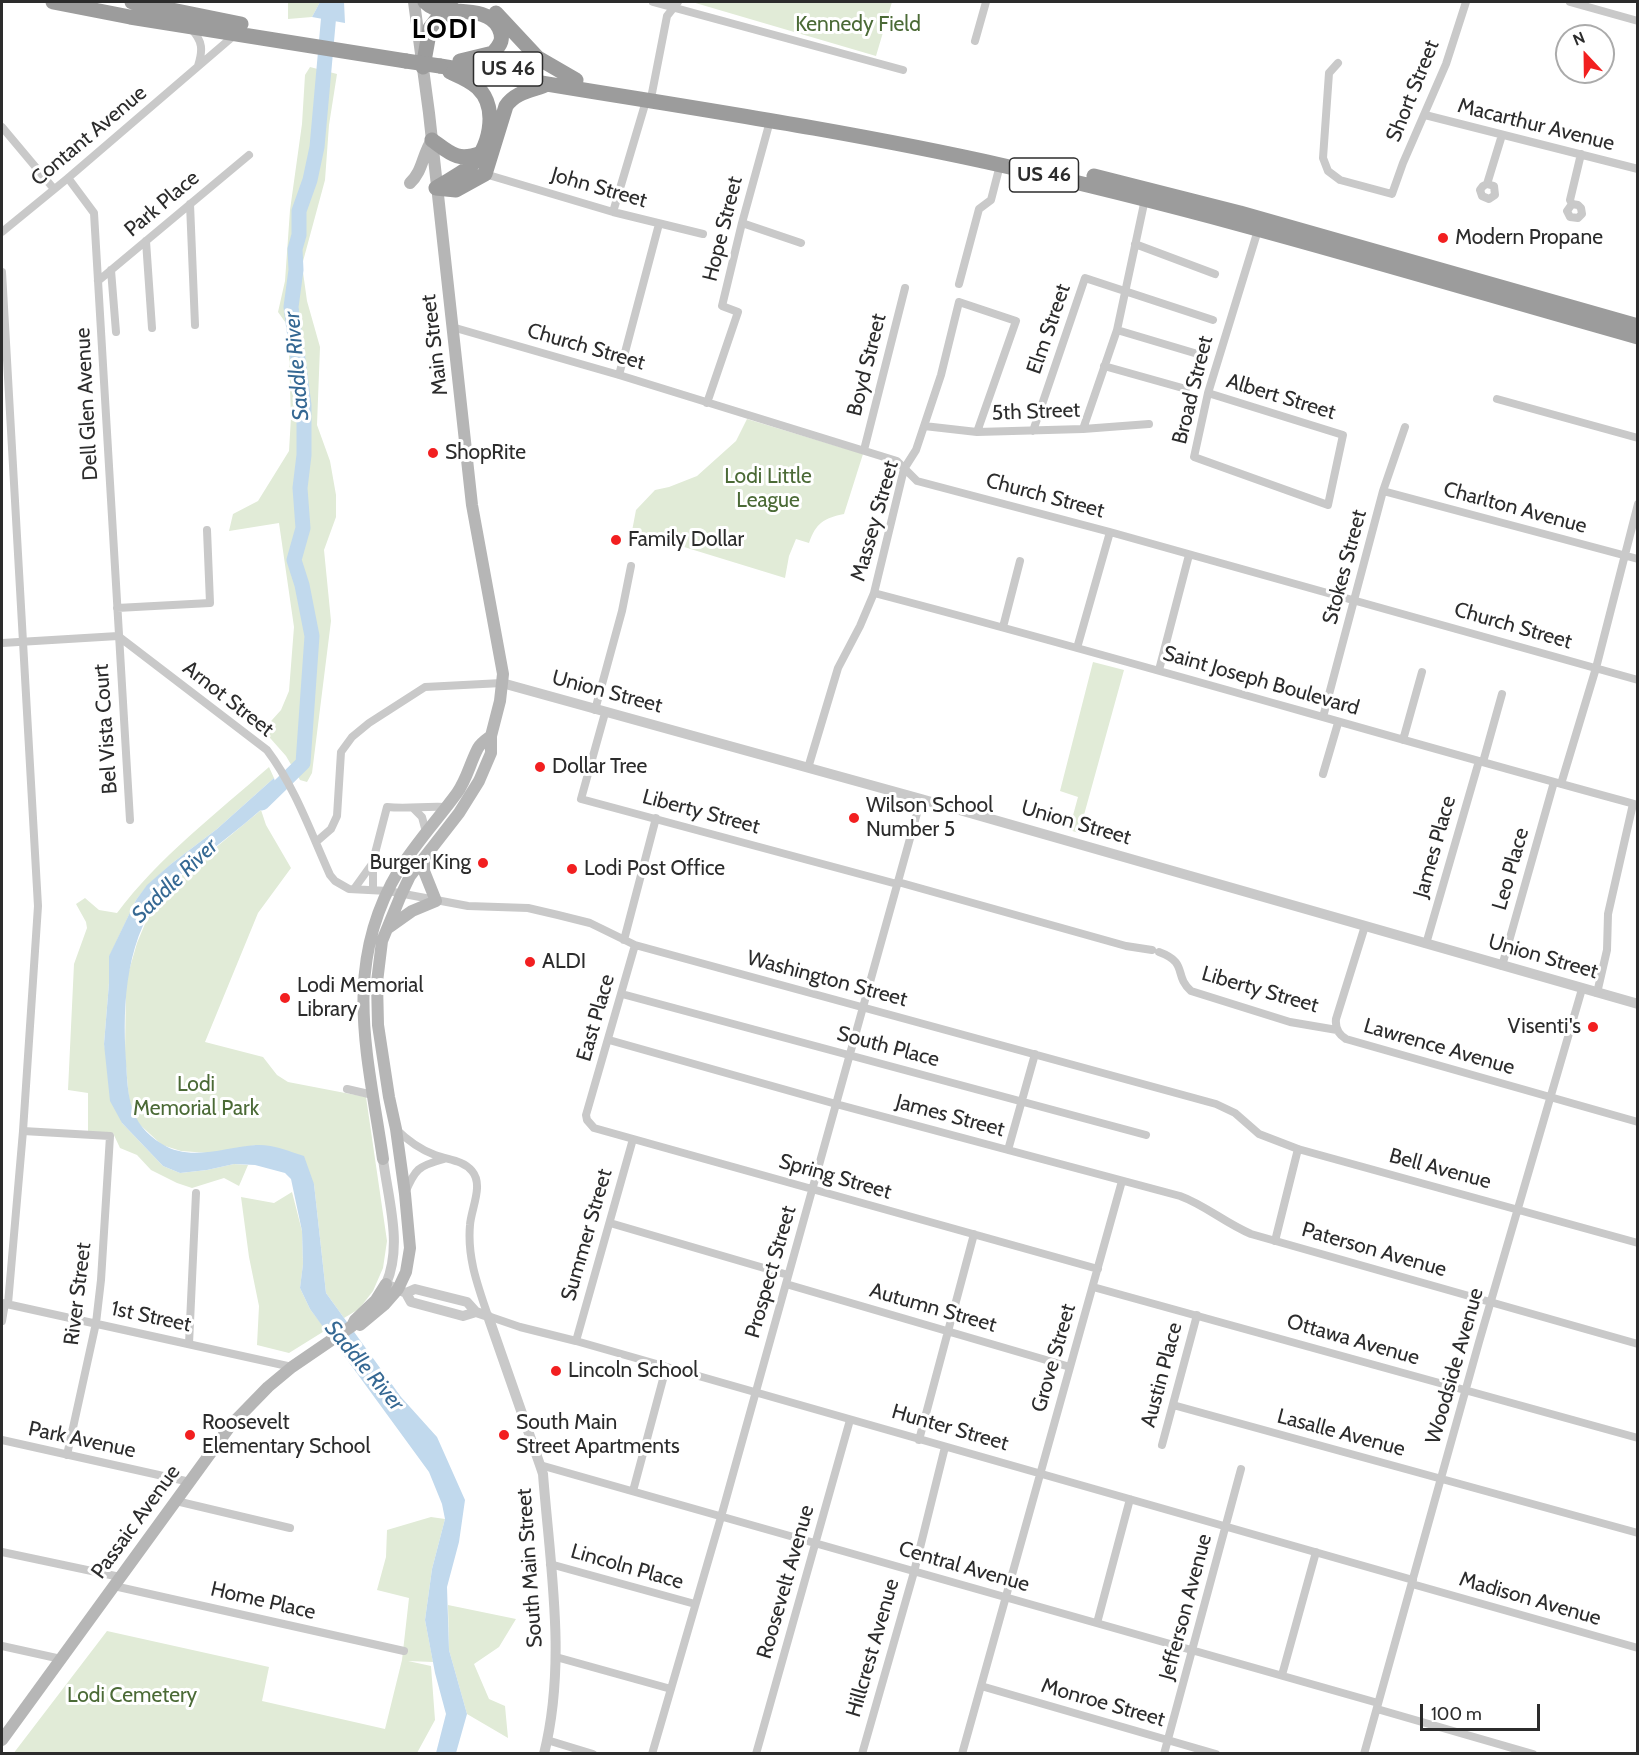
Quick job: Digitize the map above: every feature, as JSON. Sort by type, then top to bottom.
[{"type":"highway","name":"US 46","points":[[53,2],[187,26],[295,38]]},
{"type":"highway","name":"US 46","points":[[132,2],[295,38],[440,62],[546,85],[649,97],[913,137],[1083,173],[1240,213],[1638,326]]},
{"type":"highway","points":[[424,2],[432,8],[481,5],[492,10],[501,16],[538,58],[576,80]]},
{"type":"highway","points":[[423,67],[430,28],[457,6]]},
{"type":"highway","points":[[457,6],[496,22],[502,35],[502,43],[493,53],[460,61]]},
{"type":"highway","name":"US 46","points":[[440,62],[460,61],[576,80],[649,97],[1000,165],[1144,199],[1638,337]]},
{"type":"highway","points":[[436,188],[469,167],[481,153],[490,122],[486,100],[478,89],[440,62]]},
{"type":"highway","points":[[436,188],[456,190],[485,174],[506,106],[510,100],[518,94],[546,85]]},
{"type":"highway","points":[[432,140],[456,157],[472,157],[481,153]]},
{"type":"main road","name":"Main Street","points":[[394,893],[459,813],[479,781],[491,753],[491,736],[503,674],[472,506],[432,140],[414,2]]},
{"type":"main road","points":[[410,183],[420,171],[423,155],[432,140]]},
{"type":"main road","points":[[383,1159],[364,1029],[363,981],[369,940],[375,920],[394,893],[400,869],[468,775],[479,746],[491,736]]},
{"type":"main road","points":[[387,928],[411,911],[436,901],[424,871],[424,858]]},
{"type":"main road","name":"Passaic Avenue","points":[[2,1740],[237,1419],[292,1366],[356,1326],[355,1320],[376,1300],[397,1288],[406,1272],[409,1260],[405,1194],[376,1004],[378,964],[394,893]]},
{"type":"street","points":[[653,2],[676,4],[903,70]]},
{"type":"street","points":[[975,41],[986,2]]},
{"type":"street","name":"Short Street","points":[[1338,63],[1329,74],[1323,150],[1324,165],[1333,176],[1340,180],[1392,194],[1446,64],[1466,2]]},
{"type":"street","points":[[1570,2],[1638,21]]},
{"type":"street","points":[[613,212],[649,97],[667,16],[676,4]]},
{"type":"street","points":[[187,26],[200,40],[202,52],[198,66]]},
{"type":"street","name":"Contant Avenue","points":[[2,232],[237,33]]},
{"type":"street","name":"Macarthur Avenue","points":[[1425,115],[1638,169]]},
{"type":"street","name":"Hope Street","points":[[707,403],[738,312],[722,306],[770,121]]},
{"type":"street","points":[[2,126],[54,189]]},
{"type":"street","points":[[1487,184],[1502,135]]},
{"type":"street","points":[[1572,204],[1570,201],[1581,154]]},
{"type":"street","name":"Park Place","points":[[98,281],[249,155]]},
{"type":"street","points":[[958,284],[979,209],[991,200],[1000,165]]},
{"type":"street","name":"John Street","points":[[485,174],[613,212],[703,234]]},
{"type":"street","name":"Dell Glen Avenue","points":[[68,178],[94,213],[118,636]]},
{"type":"street","points":[[1083,429],[1117,330],[1144,199]]},
{"type":"street","points":[[190,204],[195,325]]},
{"type":"street","points":[[742,223],[801,243]]},
{"type":"street","points":[[619,375],[659,224]]},
{"type":"street","name":"Broad Street","points":[[1258,230],[1208,393],[1194,457],[1328,505],[1343,435]]},
{"type":"street","points":[[146,241],[152,328]]},
{"type":"street","points":[[1135,244],[1215,274]]},
{"type":"street","points":[[111,270],[116,332]]},
{"type":"street","points":[[2,272],[38,906],[23,1131],[2,1321]]},
{"type":"street","name":"Elm Street","points":[[1033,431],[1085,278],[1124,291]]},
{"type":"street","name":"Boyd Street","points":[[864,450],[905,288]]},
{"type":"street","points":[[1124,291],[1213,320]]},
{"type":"street","name":"Massey Street","points":[[808,768],[838,668],[860,626],[874,592],[904,469],[916,450],[941,375],[959,302],[1016,321],[977,432]]},
{"type":"street","name":"Church Street","points":[[452,327],[864,450],[897,461],[916,481],[1110,532],[1638,680]]},
{"type":"street","points":[[1117,330],[1202,355]]},
{"type":"street","points":[[1104,366],[1186,389]]},
{"type":"street","name":"Albert Street","points":[[1208,393],[1343,435]]},
{"type":"street","points":[[1497,399],[1638,438]]},
{"type":"street","name":"5th Street","points":[[924,426],[977,432],[1083,429],[1149,424]]},
{"type":"street","name":"Stokes Street","points":[[1323,717],[1383,491],[1405,427]]},
{"type":"street","name":"Charlton Avenue","points":[[1383,491],[1638,559]]},
{"type":"street","name":"Leo Place","points":[[1502,966],[1596,668],[1638,504]]},
{"type":"street","points":[[117,608],[210,603],[207,530]]},
{"type":"street","points":[[1077,648],[1110,532]]},
{"type":"street","points":[[1159,670],[1190,555]]},
{"type":"street","points":[[1003,627],[1020,561]]},
{"type":"street","points":[[600,712],[631,566]]},
{"type":"street","name":"Saint Joseph Boulevard","points":[[874,592],[1636,805]]},
{"type":"street","points":[[2,643],[118,636]]},
{"type":"street","name":"Arnot Street","points":[[118,636],[267,750],[294,796],[330,875],[342,886],[394,893]]},
{"type":"street","name":"Bel Vista Court","points":[[118,636],[130,820]]},
{"type":"street","points":[[1403,740],[1422,672]]},
{"type":"street","points":[[315,842],[331,829],[337,816],[341,752],[352,737],[369,723],[425,687],[502,683]]},
{"type":"street","name":"Union Street","points":[[502,683],[600,712],[921,799],[1638,1004]]},
{"type":"street","name":"James Place","points":[[1426,944],[1502,694]]},
{"type":"street","name":"Liberty Street","points":[[600,712],[580,799],[1126,946],[1156,951],[1171,957],[1179,964],[1183,984],[1191,991],[1290,1022],[1337,1030]]},
{"type":"street","points":[[1323,774],[1338,723]]},
{"type":"street","name":"Prospect Street","points":[[652,1754],[756,1393],[921,799]]},
{"type":"street","points":[[1597,993],[1607,950],[1608,914],[1636,805]]},
{"type":"street","points":[[373,890],[373,861],[387,807],[414,809],[423,806],[446,807]]},
{"type":"street","points":[[414,809],[422,817],[426,832]]},
{"type":"street","points":[[624,940],[656,818]]},
{"type":"street","points":[[354,889],[373,861]]},
{"type":"street","name":"Washington Street","points":[[394,893],[468,906],[528,909],[590,923],[635,945],[1216,1104],[1226,1107],[1240,1117]]},
{"type":"street","name":"Lawrence Avenue","points":[[1365,926],[1336,1019],[1337,1030],[1346,1039],[1638,1122]]},
{"type":"street","name":"East Place","points":[[591,1100],[635,945]]},
{"type":"street","name":"Woodside Avenue","points":[[1364,1754],[1582,988]]},
{"type":"street","name":"South Place","points":[[622,994],[1146,1135]]},
{"type":"street","name":"James Street","points":[[609,1040],[1193,1200],[1237,1228],[1275,1241]]},
{"type":"street","points":[[1008,1150],[1035,1054]]},
{"type":"street","points":[[347,1089],[373,1095]]},
{"type":"street","name":"Spring Street","points":[[591,1100],[586,1115],[590,1125],[594,1128],[1098,1269]]},
{"type":"street","name":"Bell Avenue","points":[[1240,1117],[1259,1134],[1298,1149],[1638,1243]]},
{"type":"street","name":"South Main Street","points":[[396,1129],[410,1143],[467,1166],[477,1181],[470,1243],[476,1280],[543,1474],[556,1657],[555,1687],[544,1754]]},
{"type":"street","name":"River Street","points":[[23,1131],[110,1136],[101,1281],[96,1323],[67,1455]]},
{"type":"street","name":"Summer Street","points":[[576,1341],[633,1139]]},
{"type":"street","points":[[1275,1241],[1298,1149]]},
{"type":"street","points":[[383,1159],[395,1246],[392,1266],[397,1288]]},
{"type":"street","points":[[405,1194],[412,1176],[419,1168],[445,1159]]},
{"type":"street","name":"Grove Street","points":[[962,1754],[1122,1180]]},
{"type":"street","points":[[189,1344],[196,1193]]},
{"type":"street","name":"Autumn Street","points":[[610,1223],[948,1332],[1070,1367]]},
{"type":"street","points":[[920,1440],[974,1234]]},
{"type":"street","name":"Paterson Avenue","points":[[1275,1241],[1638,1344]]},
{"type":"street","name":"Ottawa Avenue","points":[[1093,1287],[1638,1438]]},
{"type":"street","name":"Hunter Street","points":[[397,1288],[411,1302],[463,1316],[476,1312],[520,1327],[1316,1552],[1413,1582]]},
{"type":"street","name":"1st Street","points":[[5,1303],[292,1366]]},
{"type":"street","name":"Austin Place","points":[[1162,1445],[1197,1315]]},
{"type":"street","points":[[633,1491],[666,1368]]},
{"type":"street","name":"Lasalle Avenue","points":[[1173,1405],[1638,1533]]},
{"type":"street","name":"Roosevelt Avenue","points":[[756,1754],[850,1420]]},
{"type":"street","name":"Park Avenue","points":[[2,1440],[190,1482]]},
{"type":"street","name":"Hillcrest Avenue","points":[[862,1754],[914,1572],[945,1447]]},
{"type":"street","name":"Central Avenue","points":[[540,1465],[1282,1676],[1533,1754]]},
{"type":"street","name":"Jefferson Avenue","points":[[1164,1754],[1194,1651],[1241,1469]]},
{"type":"street","points":[[1096,1623],[1130,1499]]},
{"type":"street","points":[[176,1501],[290,1528]]},
{"type":"street","name":"Home Place","points":[[2,1552],[404,1651]]},
{"type":"street","points":[[1282,1676],[1316,1552]]},
{"type":"street","name":"Lincoln Place","points":[[550,1564],[695,1604]]},
{"type":"street","name":"Madison Avenue","points":[[1413,1582],[1638,1648]]},
{"type":"street","points":[[2,1646],[61,1659]]},
{"type":"street","points":[[556,1657],[671,1689]]},
{"type":"street","name":"Monroe Street","points":[[981,1686],[1216,1754]]},
{"type":"street","points":[[548,1740],[593,1754]]},
{"type":"green space","points":[[288,2],[320,2],[312,17],[288,19]]},
{"type":"green space","name":"Kennedy Field","points":[[692,2],[892,2],[876,56]]},
{"type":"green space","points":[[310,67],[337,74],[329,125],[325,180],[302,265],[307,301],[320,347],[317,425],[330,461],[336,495],[336,517],[324,550],[331,621],[312,773],[307,782],[300,780],[286,756],[263,730],[281,710],[289,691],[294,627],[279,523],[229,531],[233,514],[258,501],[289,451],[291,417],[288,326],[278,312],[285,281],[290,210],[302,124],[305,75]]},
{"type":"green space","name":"Lodi Little League","points":[[747,419],[863,454],[844,514],[822,522],[809,543],[796,539],[789,556],[785,578],[632,531],[636,510],[655,490],[697,476],[736,441]]},
{"type":"green space","points":[[1093,662],[1124,670],[1079,833],[1069,830],[1078,797],[1060,791]]},
{"type":"green space","points":[[269,767],[274,778],[217,829],[171,864],[147,886],[136,900],[109,957],[104,1044],[122,1123],[163,1166],[180,1173],[234,1164],[248,1165],[239,1186],[224,1178],[192,1188],[151,1170],[137,1155],[120,1148],[113,1133],[88,1132],[88,1093],[68,1090],[74,964],[87,928],[76,904],[85,898],[99,910],[117,913],[170,854]]},
{"type":"green space","name":"Lodi Memorial Park","points":[[261,810],[266,825],[291,868],[258,913],[205,1042],[263,1057],[277,1075],[288,1082],[366,1097],[387,1241],[383,1268],[373,1291],[359,1309],[344,1318],[326,1293],[314,1184],[257,1145],[208,1153],[181,1151],[162,1145],[138,1123],[129,1101],[125,1054],[126,981],[147,919],[167,888]]},
{"type":"green space","points":[[292,1192],[302,1231],[303,1264],[300,1288],[310,1309],[326,1330],[289,1353],[257,1345],[259,1306],[249,1257],[241,1197],[274,1203]]},
{"type":"green space","name":"Lodi Cemetery","points":[[431,1517],[445,1519],[432,1569],[425,1620],[433,1662],[408,1661],[431,1666],[435,1720],[417,1753],[13,1754],[107,1631],[269,1667],[262,1701],[385,1729],[402,1660],[409,1598],[377,1590],[386,1557],[387,1530]]},
{"type":"green space","points":[[448,1605],[516,1619],[499,1647],[474,1664],[489,1699],[505,1706],[508,1738],[467,1714],[449,1650]]},
{"type":"water","points":[[320,2],[344,2],[345,23],[312,17]]},
{"type":"water","points":[[274,778],[279,794],[172,883],[153,906],[143,926],[135,947],[126,992],[125,1039],[129,1097],[136,1118],[142,1127],[162,1144],[173,1149],[196,1153],[262,1145],[304,1156],[314,1184],[326,1293],[401,1397],[437,1437],[465,1500],[459,1542],[447,1587],[449,1650],[467,1714],[456,1753],[436,1753],[446,1714],[425,1620],[432,1569],[445,1519],[442,1504],[429,1472],[310,1309],[300,1288],[303,1264],[302,1231],[291,1179],[285,1173],[255,1165],[234,1164],[180,1173],[163,1166],[122,1123],[110,1101],[104,1044],[109,956],[136,900],[147,885],[217,829]]},
{"type":"waterway","name":"Saddle River","points":[[262,803],[303,763],[312,636],[302,585],[294,560],[303,528],[300,488],[304,455],[304,405],[291,307],[296,270],[295,249],[299,235],[299,211],[310,180],[317,147],[330,2]]},
{"type":"place","name":"Modern Propane","points":[[1443,238]]},
{"type":"place","name":"ShopRite","points":[[433,453]]},
{"type":"place","name":"Family Dollar","points":[[616,540]]},
{"type":"place","name":"Dollar Tree","points":[[540,767]]},
{"type":"place","name":"Wilson School Number 5","points":[[854,818]]},
{"type":"place","name":"Burger King","points":[[483,863]]},
{"type":"place","name":"Lodi Post Office","points":[[572,869]]},
{"type":"place","name":"ALDI","points":[[530,962]]},
{"type":"place","name":"Lodi Memorial Library","points":[[285,998]]},
{"type":"place","name":"Visenti's","points":[[1593,1027]]},
{"type":"place","name":"Lincoln School","points":[[556,1371]]},
{"type":"place","name":"Roosevelt Elementary School","points":[[190,1435]]},
{"type":"place","name":"South Main Street Apartments","points":[[504,1435]]},
{"type":"district","name":"LODI","points":[[445,30]]}]
